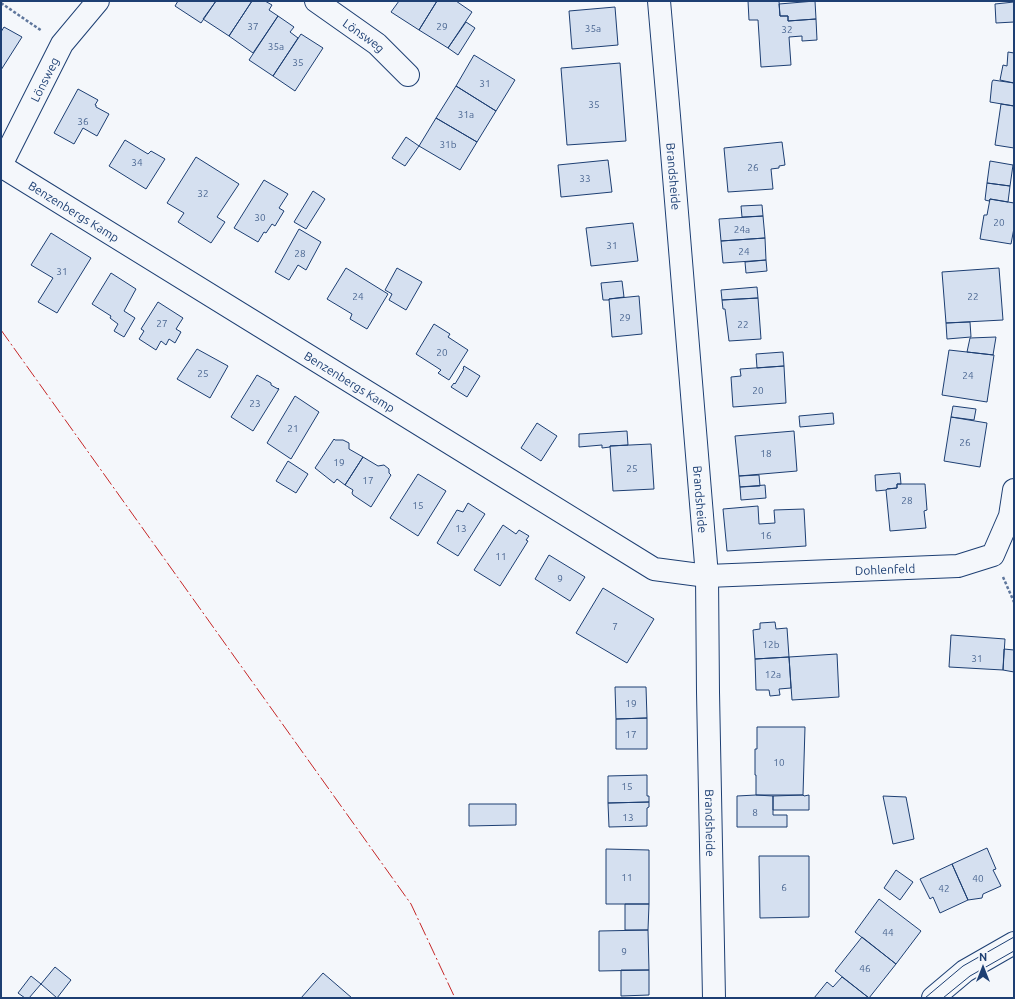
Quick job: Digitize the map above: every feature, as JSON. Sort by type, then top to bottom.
[{"type":"street","name":"Lönsweg","points":[[1,165],[62,44],[98,1]]},
{"type":"street","name":"Lönsweg","points":[[316,1],[377,44],[408,75]]},
{"type":"street","name":"Brandsheide","points":[[659,1],[707,576],[714,998]]},
{"type":"street","name":"Benzenbergs Kamp","points":[[1,165],[654,568],[707,576]]},
{"type":"street","name":"Dohlenfeld","points":[[707,576],[958,566],[993,555],[1010,516],[1014,490]]},
{"type":"street","points":[[933,998],[965,971],[1014,943]]},
{"type":"path","points":[[1,4],[62,44]]},
{"type":"building","points":[[178,1],[216,1],[201,23],[175,6]]},
{"type":"building","points":[[216,1],[252,1],[229,36],[203,19]]},
{"type":"building","points":[[252,1],[265,1],[272,5],[269,10],[278,16],[253,53],[229,36]]},
{"type":"building","points":[[399,1],[437,1],[419,30],[391,12]]},
{"type":"building","points":[[437,1],[456,1],[472,12],[448,48],[419,30]]},
{"type":"building","points":[[748,1],[779,1],[780,16],[788,16],[788,21],[816,19],[817,40],[802,41],[802,36],[789,37],[791,65],[761,67],[758,20],[749,20]]},
{"type":"building","points":[[815,1],[816,19],[788,21],[788,16],[780,16],[779,4]]},
{"type":"building","points":[[1014,2],[1014,22],[996,23],[995,4]]},
{"type":"building","points":[[615,7],[618,45],[572,49],[569,11]]},
{"type":"building","points":[[278,16],[294,27],[290,32],[298,38],[273,76],[249,60]]},
{"type":"building","points":[[466,22],[475,28],[458,55],[448,48]]},
{"type":"building","points":[[4,27],[22,37],[1,70],[1,32]]},
{"type":"building","points":[[301,34],[323,48],[295,91],[273,76]]},
{"type":"building","points":[[1008,52],[1014,53],[1014,83],[1000,80],[1003,65],[1007,66]]},
{"type":"building","points":[[474,55],[515,80],[496,111],[456,86]]},
{"type":"building","points":[[620,63],[626,141],[567,145],[561,68]]},
{"type":"building","points":[[993,80],[1014,83],[1014,106],[990,102]]},
{"type":"building","points":[[456,86],[496,111],[477,142],[436,118]]},
{"type":"building","points":[[78,89],[98,100],[95,105],[96,107],[109,114],[97,136],[83,128],[74,144],[54,133]]},
{"type":"building","points":[[1001,104],[1014,106],[1014,148],[995,145]]},
{"type":"building","points":[[436,118],[477,142],[460,170],[419,146]]},
{"type":"building","points":[[406,137],[419,146],[405,166],[392,158]]},
{"type":"building","points":[[125,140],[148,154],[151,151],[165,159],[146,189],[109,166]]},
{"type":"building","points":[[782,142],[785,165],[779,166],[779,168],[771,169],[773,189],[728,192],[724,148]]},
{"type":"building","points":[[196,157],[239,184],[217,217],[225,222],[211,243],[178,222],[184,213],[167,203]]},
{"type":"building","points":[[608,160],[612,192],[561,197],[558,165]]},
{"type":"building","points":[[990,161],[1013,165],[1010,186],[987,183]]},
{"type":"building","points":[[264,180],[288,194],[279,208],[284,211],[275,226],[272,224],[266,233],[264,232],[258,242],[234,228]]},
{"type":"building","points":[[987,183],[1010,186],[1008,202],[990,199],[989,201],[985,200]]},
{"type":"building","points":[[313,191],[325,199],[306,229],[294,222]]},
{"type":"building","points":[[990,199],[1014,203],[1014,228],[1011,244],[980,239],[984,215],[987,215]]},
{"type":"building","points":[[762,205],[763,216],[742,217],[741,206]]},
{"type":"building","points":[[763,216],[765,238],[721,241],[719,219]]},
{"type":"building","points":[[633,223],[638,261],[591,266],[586,228]]},
{"type":"building","points":[[299,229],[321,242],[306,270],[298,265],[289,280],[275,272]]},
{"type":"building","points":[[51,233],[91,258],[57,313],[38,302],[53,278],[31,265]]},
{"type":"building","points":[[765,238],[766,260],[723,263],[721,241]]},
{"type":"building","points":[[766,260],[767,271],[746,273],[745,262]]},
{"type":"building","points":[[346,268],[388,294],[367,329],[350,319],[352,314],[327,299]]},
{"type":"building","points":[[397,268],[422,282],[406,310],[389,300],[392,294],[385,290]]},
{"type":"building","points":[[999,268],[1003,320],[946,323],[942,272]]},
{"type":"building","points":[[111,273],[136,289],[124,311],[135,318],[124,337],[114,331],[118,324],[110,318],[111,316],[92,304]]},
{"type":"building","points":[[622,281],[624,297],[603,300],[601,283]]},
{"type":"building","points":[[757,287],[758,298],[722,300],[721,290]]},
{"type":"building","points":[[639,296],[642,334],[612,337],[609,299]]},
{"type":"building","points":[[758,298],[761,339],[729,341],[725,309],[723,309],[722,300]]},
{"type":"building","points":[[158,302],[183,318],[176,329],[181,332],[175,343],[169,339],[166,345],[161,341],[156,350],[139,339],[144,331],[141,329]]},
{"type":"building","points":[[970,322],[971,337],[947,339],[946,323]]},
{"type":"building","points":[[434,324],[450,334],[448,337],[468,350],[449,380],[438,373],[441,370],[416,354]]},
{"type":"building","points":[[996,337],[993,355],[967,352],[970,338]]},
{"type":"building","points":[[197,349],[228,366],[210,398],[177,379]]},
{"type":"building","points":[[949,350],[994,355],[987,402],[942,395]]},
{"type":"building","points":[[783,352],[784,366],[757,368],[756,354]]},
{"type":"building","points":[[464,366],[480,376],[467,397],[451,387],[454,383],[455,384],[464,369]]},
{"type":"building","points":[[784,366],[786,403],[733,407],[731,377],[741,376],[740,369]]},
{"type":"building","points":[[257,375],[279,389],[253,431],[231,417]]},
{"type":"building","points":[[295,396],[319,412],[291,459],[267,443]]},
{"type":"building","points":[[953,406],[976,409],[974,420],[951,417]]},
{"type":"building","points":[[833,413],[834,424],[800,427],[799,416]]},
{"type":"building","points":[[951,417],[987,423],[980,467],[944,461]]},
{"type":"building","points":[[537,423],[557,436],[541,461],[521,448]]},
{"type":"building","points":[[627,431],[628,445],[602,448],[602,445],[579,447],[579,434]]},
{"type":"building","points":[[794,431],[797,471],[739,476],[735,436]]},
{"type":"building","points":[[334,439],[343,440],[349,443],[349,449],[363,457],[345,485],[337,479],[334,483],[315,468]]},
{"type":"building","points":[[651,444],[654,489],[613,491],[610,446]]},
{"type":"building","points":[[363,457],[378,466],[384,465],[389,469],[389,473],[391,475],[371,507],[353,495],[353,490],[345,485]]},
{"type":"building","points":[[288,461],[308,474],[296,493],[276,481]]},
{"type":"building","points":[[900,473],[901,484],[897,484],[897,488],[876,491],[875,475]]},
{"type":"building","points":[[418,474],[446,491],[418,536],[390,518]]},
{"type":"building","points":[[759,475],[760,486],[740,487],[739,476]]},
{"type":"building","points":[[897,484],[925,484],[927,510],[924,511],[926,528],[890,531],[886,490],[897,488]]},
{"type":"building","points":[[765,485],[766,498],[741,500],[740,487]]},
{"type":"building","points":[[468,503],[485,514],[458,556],[437,543],[457,510],[463,512]]},
{"type":"building","points":[[758,506],[759,524],[775,523],[774,510],[804,509],[806,546],[727,551],[723,509]]},
{"type":"building","points":[[503,525],[516,534],[519,530],[529,536],[526,540],[528,541],[500,586],[474,570]]},
{"type":"building","points":[[549,555],[585,577],[570,601],[535,579]]},
{"type":"building","points":[[603,588],[654,619],[627,663],[576,633]]},
{"type":"building","points":[[775,622],[776,629],[787,628],[789,657],[755,659],[753,630],[760,629],[760,623]]},
{"type":"building","points":[[951,635],[1005,639],[1003,670],[949,667]]},
{"type":"building","points":[[1004,649],[1014,650],[1014,672],[1003,670]]},
{"type":"building","points":[[837,654],[839,697],[792,700],[789,657]]},
{"type":"building","points":[[789,657],[791,688],[779,689],[780,695],[770,696],[769,690],[756,690],[755,659]]},
{"type":"building","points":[[615,687],[646,687],[647,718],[616,719]]},
{"type":"building","points":[[647,718],[647,749],[616,749],[616,719]]},
{"type":"building","points":[[757,727],[805,727],[803,795],[756,795],[755,749],[757,749]]},
{"type":"building","points":[[647,775],[647,796],[649,796],[649,802],[608,803],[608,776]]},
{"type":"building","points":[[809,795],[809,810],[773,810],[773,796]]},
{"type":"building","points":[[737,796],[773,796],[773,815],[787,815],[787,827],[737,827]]},
{"type":"building","points":[[883,796],[906,797],[914,839],[893,844]]},
{"type":"building","points":[[649,802],[649,807],[647,808],[647,826],[609,827],[608,803]]},
{"type":"building","points":[[469,804],[516,804],[516,825],[469,826]]},
{"type":"building","points":[[987,848],[996,869],[993,870],[1001,886],[983,894],[982,898],[968,900],[952,864]]},
{"type":"building","points":[[606,849],[649,850],[649,904],[606,904]]},
{"type":"building","points":[[759,856],[809,856],[809,917],[760,918]]},
{"type":"building","points":[[952,864],[968,900],[940,913],[933,897],[930,899],[920,879]]},
{"type":"building","points":[[896,870],[913,882],[900,900],[884,888]]},
{"type":"building","points":[[879,899],[921,931],[896,964],[855,932]]},
{"type":"building","points":[[625,904],[649,904],[648,930],[625,930]]},
{"type":"building","points":[[648,930],[649,970],[599,971],[599,931]]},
{"type":"building","points":[[862,937],[896,964],[869,998],[835,971]]},
{"type":"building","points":[[55,967],[71,980],[57,998],[41,984]]},
{"type":"building","points":[[621,970],[649,970],[649,995],[621,996]]},
{"type":"building","points":[[323,973],[352,998],[301,998]]},
{"type":"building","points":[[31,976],[41,984],[29,998],[25,998],[18,993]]},
{"type":"building","points":[[842,977],[869,998],[814,998],[827,982],[833,987]]},
{"type":"tram line","points":[[925,998],[963,966],[1014,937]]},
{"type":"tram line","points":[[943,998],[970,976],[1014,951]]},
{"type":"power","points":[[1,330],[411,904],[455,998]]}]
